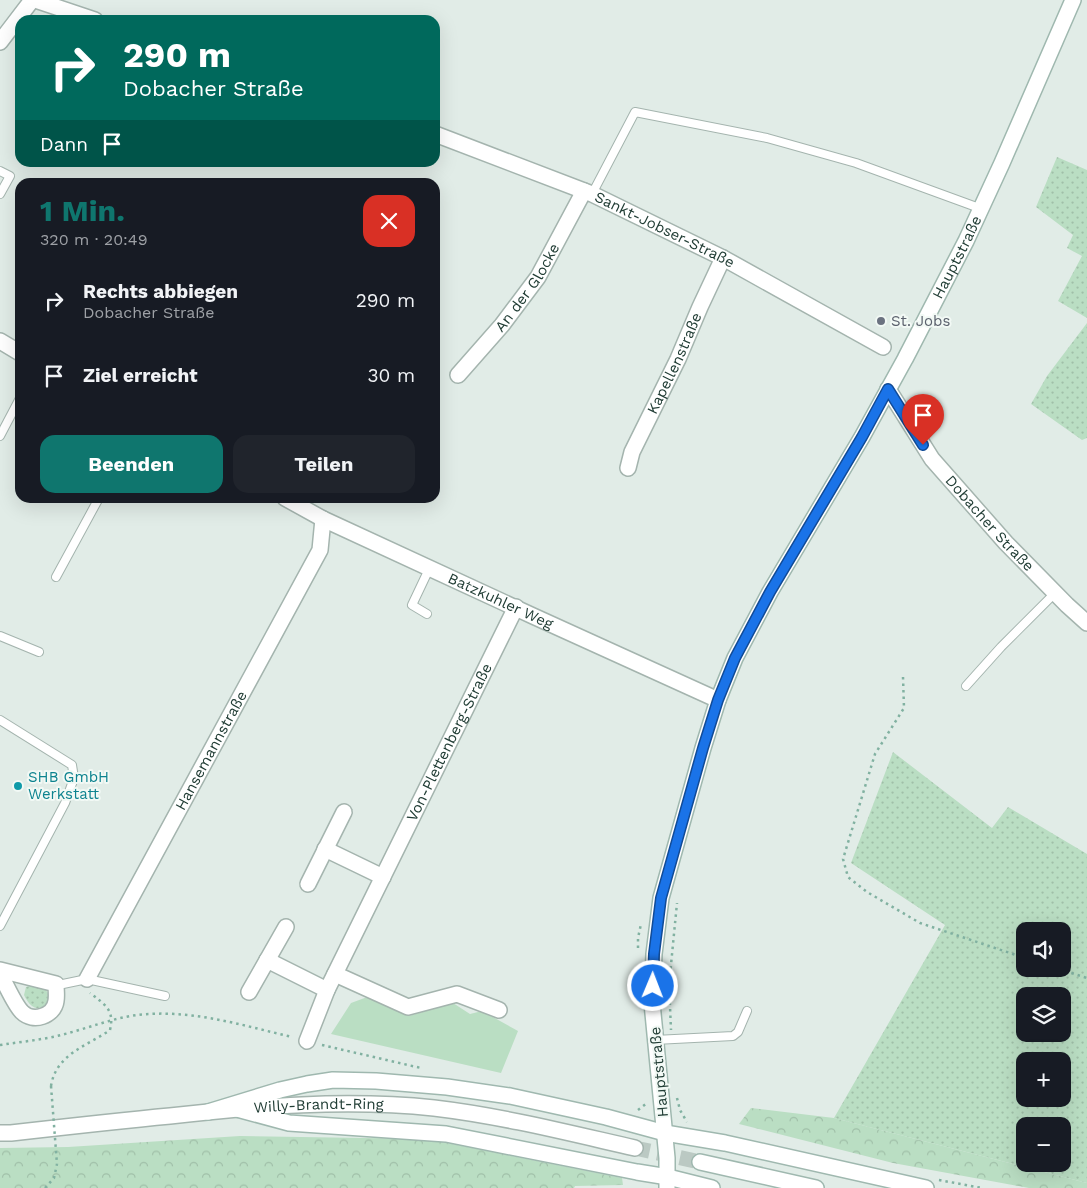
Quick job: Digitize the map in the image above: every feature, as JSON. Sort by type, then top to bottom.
[{"type":"street","points":[[22,15],[34,0],[80,15]]},
{"type":"street","name":"Hauptstraße","points":[[667,1183],[665,1133],[652,1003],[654,954],[661,898],[718,700],[735,658],[770,592],[906,359],[982,209],[1073,0]]},
{"type":"street","points":[[0,42],[15,23]]},
{"type":"street","name":"Sankt-Jobser-Straße","points":[[440,136],[588,192],[723,258],[883,347]]},
{"type":"street","name":"An der Glocke","points":[[458,375],[502,325],[538,277],[588,192]]},
{"type":"street","name":"Kapellenstraße","points":[[628,468],[632,452],[678,359],[723,258]]},
{"type":"street","points":[[0,341],[15,350]]},
{"type":"street","name":"Dobacher Straße","points":[[888,389],[932,459],[1006,542],[1087,623]]},
{"type":"street","name":"Batzkuhler Weg","points":[[294,503],[323,519],[718,700]]},
{"type":"street","name":"Hansemannstraße","points":[[81,980],[320,550],[323,519]]},
{"type":"street","name":"Von-Plettenberg-Straße","points":[[307,1041],[334,974],[516,607]]},
{"type":"street","points":[[308,884],[344,812]]},
{"type":"street","points":[[325,849],[383,877]]},
{"type":"street","points":[[249,992],[286,927]]},
{"type":"street","points":[[267,960],[327,990]]},
{"type":"street","points":[[0,970],[56,984],[56,1001],[50,1013],[38,1018],[22,1013],[0,974]]},
{"type":"street","points":[[334,974],[408,1007],[457,994],[499,1010]]},
{"type":"street","points":[[208,1112],[280,1090],[333,1080],[376,1081],[447,1087],[510,1096],[606,1117],[665,1133],[725,1143],[926,1188]]},
{"type":"street","name":"Willy-Brandt-Ring","points":[[0,1132],[237,1109],[366,1104],[467,1112],[522,1122],[635,1148]]},
{"type":"street","points":[[237,1109],[290,1123],[446,1134],[637,1172],[667,1183],[712,1188]]},
{"type":"street","points":[[700,1162],[816,1188]]},
{"type":"lane","points":[[588,192],[635,112],[768,138],[856,163],[982,209]]},
{"type":"lane","points":[[0,171],[10,176],[0,194]]},
{"type":"lane","points":[[0,436],[15,408]]},
{"type":"lane","points":[[56,577],[96,503]]},
{"type":"lane","points":[[428,614],[412,605],[430,567]]},
{"type":"lane","points":[[966,686],[1055,593]]},
{"type":"lane","points":[[0,636],[39,652]]},
{"type":"lane","points":[[0,720],[72,765],[74,778],[65,803],[0,926]]},
{"type":"lane","points":[[56,984],[81,980],[165,996]]},
{"type":"lane","points":[[656,1040],[733,1036],[738,1032],[747,1011]]},
{"type":"path","points":[[902,677],[904,708],[875,754],[843,859],[848,878],[867,892],[920,923],[1016,955]]},
{"type":"path","points":[[671,1039],[669,979],[678,896]]},
{"type":"path","points":[[1071,973],[1087,978]]},
{"type":"path","points":[[45,1188],[54,1178],[57,1164],[51,1086],[52,1076],[60,1063],[76,1050],[110,1030],[112,1020],[108,1010],[100,1000],[92,995],[81,980]]},
{"type":"path","points":[[0,1044],[58,1036],[112,1020],[147,1014],[176,1013],[211,1018],[307,1041]]},
{"type":"path","points":[[676,1090],[678,1098]]},
{"type":"green space","points":[[1057,157],[1087,170],[1087,318],[1058,301],[1082,256],[1067,248],[1073,235],[1036,207]]},
{"type":"green space","points":[[1087,323],[1087,438],[1082,440],[1031,404],[1047,376]]},
{"type":"green space","points":[[893,752],[992,828],[1008,807],[1087,854],[1087,1183],[1044,1172],[1071,1172],[1071,1117],[1016,1117],[1016,1165],[834,1118],[945,925],[851,863]]},
{"type":"green space","points":[[26,987],[45,989],[48,993],[47,1003],[44,1006],[34,1007],[29,1003],[24,995]]},
{"type":"green space","points":[[370,996],[409,1016],[453,1003],[470,1014],[482,1011],[518,1031],[501,1073],[331,1034],[351,1003]]},
{"type":"green space","points":[[751,1108],[834,1118],[1016,1165],[1016,1172],[1044,1172],[1087,1183],[1087,1188],[1029,1188],[893,1163],[739,1124]]},
{"type":"green space","points":[[240,1136],[427,1139],[622,1178],[623,1185],[575,1186],[574,1188],[0,1188],[0,1148],[68,1147]]},
{"type":"tunnel","points":[[635,1148],[700,1162]]},
{"type":"place","name":"St. Jobs","points":[[881,321]]},
{"type":"place","name":"SHB GmbH Werkstatt","points":[[18,786]]},
{"type":"route","points":[[653,986],[654,954],[661,898],[703,748],[718,700],[735,658],[770,592],[862,437],[888,389],[923,445]]}]
